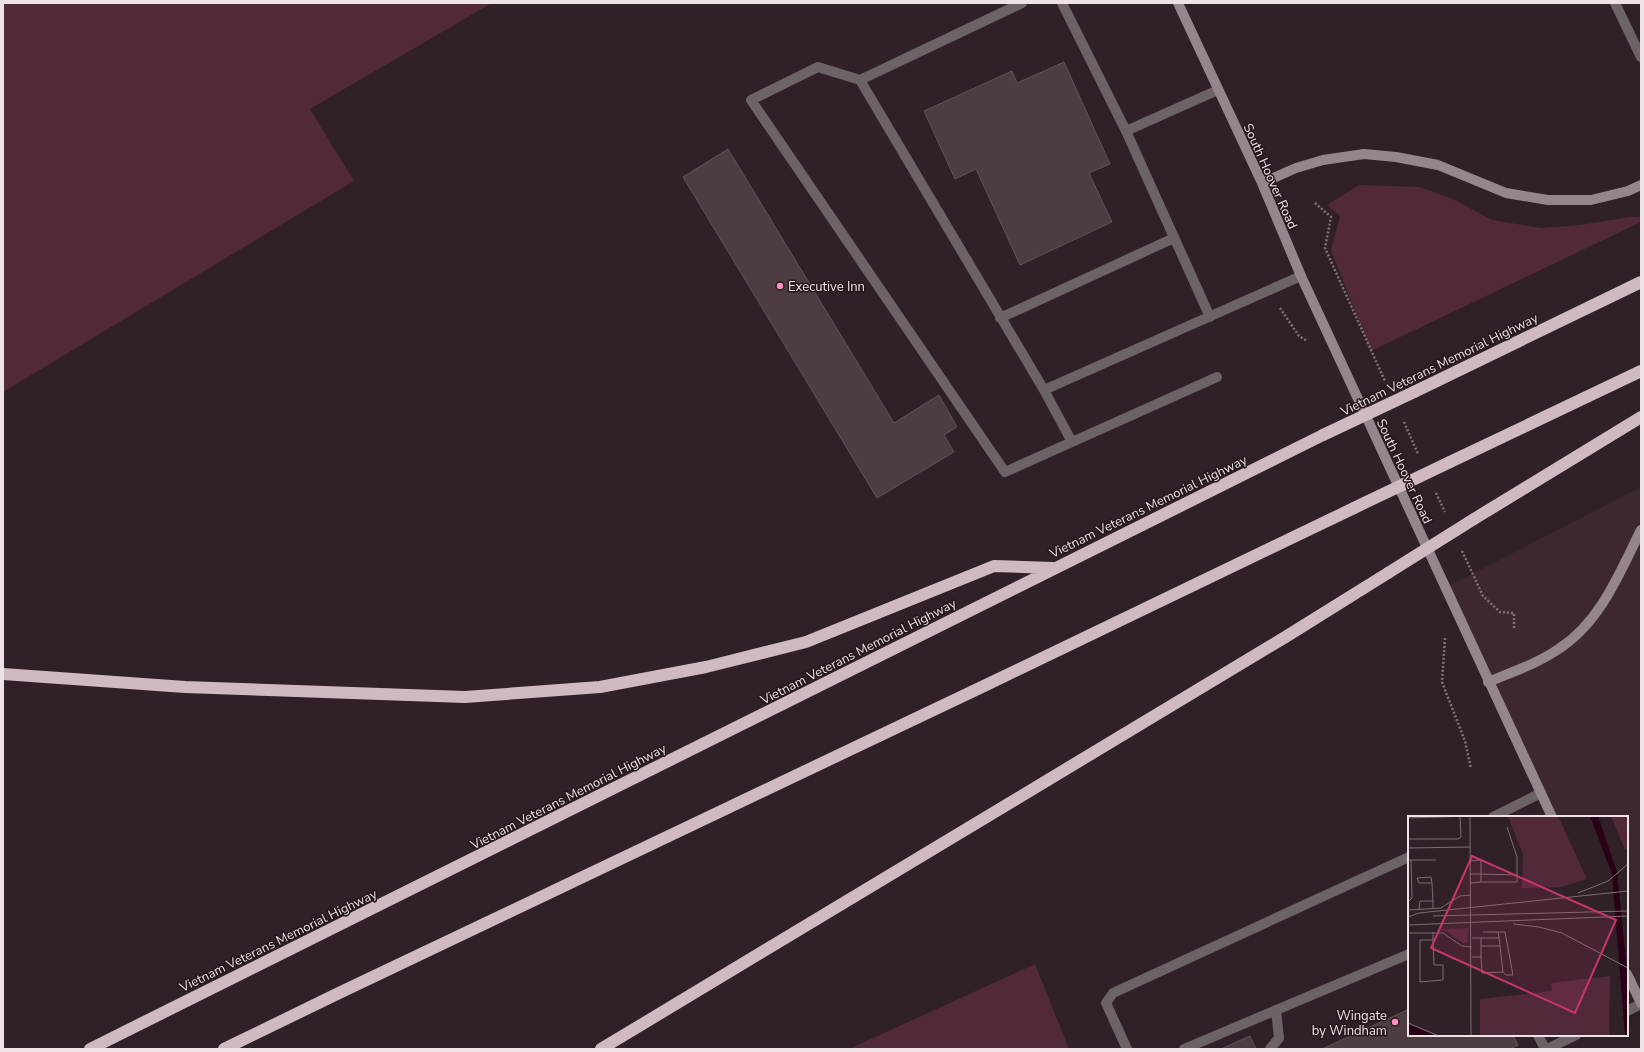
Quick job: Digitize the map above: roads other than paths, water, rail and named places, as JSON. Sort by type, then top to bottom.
[{"type":"highway","name":"Vietnam Veterans Memorial Highway","points":[[90,1049],[1054,568],[1323,435],[1641,282]]},
{"type":"highway","points":[[224,1049],[1641,371]]},
{"type":"highway","points":[[601,1049],[1287,636],[1388,572],[1641,417]]},
{"type":"highway","points":[[3,674],[185,687],[465,697],[600,687],[706,667],[806,642],[994,566],[1054,568]]},
{"type":"street","name":"South Hoover Road","points":[[1178,3],[1262,183],[1301,276],[1488,682],[1552,816]]},
{"type":"street","points":[[1262,183],[1296,168],[1323,160],[1364,154],[1396,157],[1438,165],[1506,193],[1548,200],[1591,200],[1628,191],[1641,185]]},
{"type":"street","points":[[1488,682],[1537,661],[1561,648],[1589,623],[1611,590],[1641,530]]},
{"type":"street","points":[[1628,976],[1641,1004]]},
{"type":"lane","points":[[860,80],[1022,3]]},
{"type":"lane","points":[[1062,3],[1126,131],[1210,318]]},
{"type":"lane","points":[[1615,3],[1641,57]]},
{"type":"lane","points":[[1072,442],[1044,390],[860,80],[818,66],[751,100],[1004,472],[1072,442],[1217,377]]},
{"type":"lane","points":[[1126,131],[1218,90]]},
{"type":"lane","points":[[1000,318],[1174,238]]},
{"type":"lane","points":[[1044,390],[1210,318],[1301,276]]},
{"type":"lane","points":[[1495,816],[1541,793]]},
{"type":"lane","points":[[1127,1049],[1106,1003],[1113,993],[1408,857]]},
{"type":"lane","points":[[1184,1049],[1408,954]]},
{"type":"lane","points":[[1628,1010],[1641,1004]]},
{"type":"lane","points":[[1270,1049],[1278,1038],[1276,1010]]},
{"type":"lane","points":[[1539,1036],[1546,1049],[1574,1036]]},
{"type":"place","name":"Executive Inn","points":[[780,286]]},
{"type":"place","name":"Wingate by Windham","points":[[1395,1022]]}]
